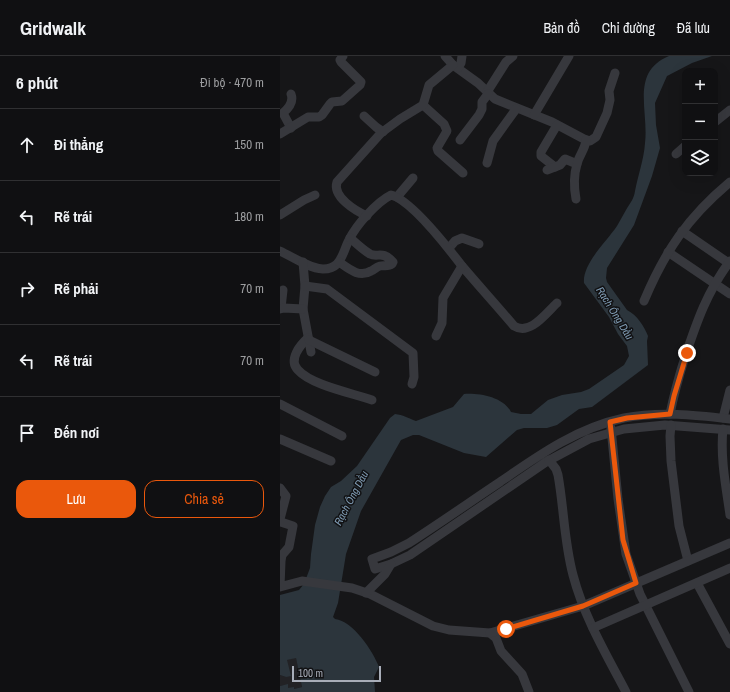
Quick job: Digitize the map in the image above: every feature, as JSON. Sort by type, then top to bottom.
[{"type":"street","points":[[280,134],[308,117],[319,117],[332,102],[342,101],[360,85],[360,80],[341,62],[340,60],[343,56]]},
{"type":"street","points":[[445,56],[495,99],[557,125],[590,141],[596,137],[607,113],[610,100],[610,89],[615,73]]},
{"type":"street","points":[[367,216],[351,208],[342,198],[336,185],[337,182],[383,132],[423,105],[429,85],[461,63],[462,56]]},
{"type":"street","points":[[460,140],[479,115],[482,109],[482,102],[506,62],[513,56]]},
{"type":"street","points":[[534,115],[569,56]]},
{"type":"street","points":[[291,94],[292,101],[283,113],[291,128]]},
{"type":"street","points":[[423,105],[444,124],[447,131],[437,148],[438,151],[463,173]]},
{"type":"street","points":[[487,163],[493,141],[516,109]]},
{"type":"street","points":[[718,120],[730,110]]},
{"type":"street","points":[[364,116],[383,132]]},
{"type":"street","points":[[557,125],[540,152],[541,156],[551,169],[560,165],[565,159],[577,164]]},
{"type":"street","points":[[576,199],[574,189],[577,164],[584,151],[586,140]]},
{"type":"street","points":[[676,154],[682,149]]},
{"type":"street","points":[[397,196],[413,178]]},
{"type":"street","points":[[644,301],[668,252],[682,231],[709,200],[730,182]]},
{"type":"street","points":[[280,216],[304,200],[315,195]]},
{"type":"street","points":[[280,251],[311,266],[327,269],[333,267],[339,262],[350,238],[367,216],[387,197],[391,195],[397,196],[449,248],[462,266],[514,326],[519,329],[526,329],[534,325],[557,303]]},
{"type":"street","points":[[670,414],[696,323],[703,305],[714,284],[730,262],[682,231]]},
{"type":"street","points":[[339,262],[353,272],[365,274],[371,272],[378,266],[389,266],[393,262],[388,257],[383,255],[372,255],[350,238]]},
{"type":"street","points":[[449,248],[455,241],[462,238],[479,244]]},
{"type":"street","points":[[668,252],[730,294]]},
{"type":"street","points":[[303,262],[305,286],[303,309],[311,352]]},
{"type":"street","points":[[436,336],[442,323],[443,298],[462,266]]},
{"type":"street","points":[[305,286],[327,289],[410,350],[414,356],[414,376],[412,384]]},
{"type":"street","points":[[283,290],[280,309],[303,309]]},
{"type":"street","points":[[308,339],[376,372]]},
{"type":"street","points":[[308,339],[301,344],[295,357],[294,365],[298,370],[318,384],[372,400]]},
{"type":"street","points":[[730,390],[726,418],[670,414],[627,418],[589,428],[546,451],[430,535],[410,554],[391,564],[375,569],[372,558],[391,552],[430,535],[549,460],[589,439],[627,429],[671,425],[727,429],[722,442],[730,515]]},
{"type":"street","points":[[280,404],[342,436]]},
{"type":"street","points":[[610,422],[623,540],[636,583],[689,692]]},
{"type":"street","points":[[671,425],[671,454],[679,526],[688,561]]},
{"type":"street","points":[[280,439],[332,461]]},
{"type":"street","points":[[549,460],[556,469],[558,475],[570,561],[583,606],[626,692]]},
{"type":"street","points":[[280,488],[286,496],[280,520],[281,522],[293,526],[288,547],[282,556],[280,587],[302,581],[352,588],[366,593],[433,626],[449,630],[490,633],[583,606],[730,543]]},
{"type":"street","points":[[366,593],[385,574],[391,564]]},
{"type":"street","points":[[593,628],[730,568]]},
{"type":"street","points":[[697,583],[730,644]]},
{"type":"street","points":[[490,633],[496,638],[501,651],[522,674],[529,692]]},
{"type":"shaded area","points":[[296,657],[302,687],[294,689],[288,688],[287,685],[280,686],[280,675],[286,677],[287,660]]},
{"type":"water","name":"Rạch Ông Dầu","points":[[669,56],[712,56],[692,63],[667,76],[655,103],[656,125],[660,148],[652,176],[634,225],[607,268],[607,282],[627,310],[637,318],[648,336],[648,365],[592,407],[579,409],[557,425],[547,428],[524,428],[517,430],[486,457],[464,453],[419,435],[413,435],[401,440],[361,511],[346,554],[338,603],[333,617],[349,625],[362,638],[376,660],[379,667],[374,677],[375,692],[280,692],[280,686],[288,684],[288,688],[294,687],[294,689],[302,687],[296,658],[287,660],[291,676],[286,677],[280,675],[280,595],[299,590],[304,584],[310,568],[315,525],[325,496],[331,487],[341,481],[357,466],[390,418],[395,414],[416,421],[453,407],[464,394],[484,395],[497,399],[511,412],[531,414],[548,400],[562,395],[589,389],[624,365],[629,356],[627,346],[618,334],[609,317],[584,283],[584,276],[596,253],[617,226],[634,196],[642,161],[646,131],[644,106],[645,82],[649,72],[657,63]]},
{"type":"route","points":[[506,629],[583,606],[636,583],[632,575],[623,540],[610,422],[627,418],[670,414],[687,353]]}]
